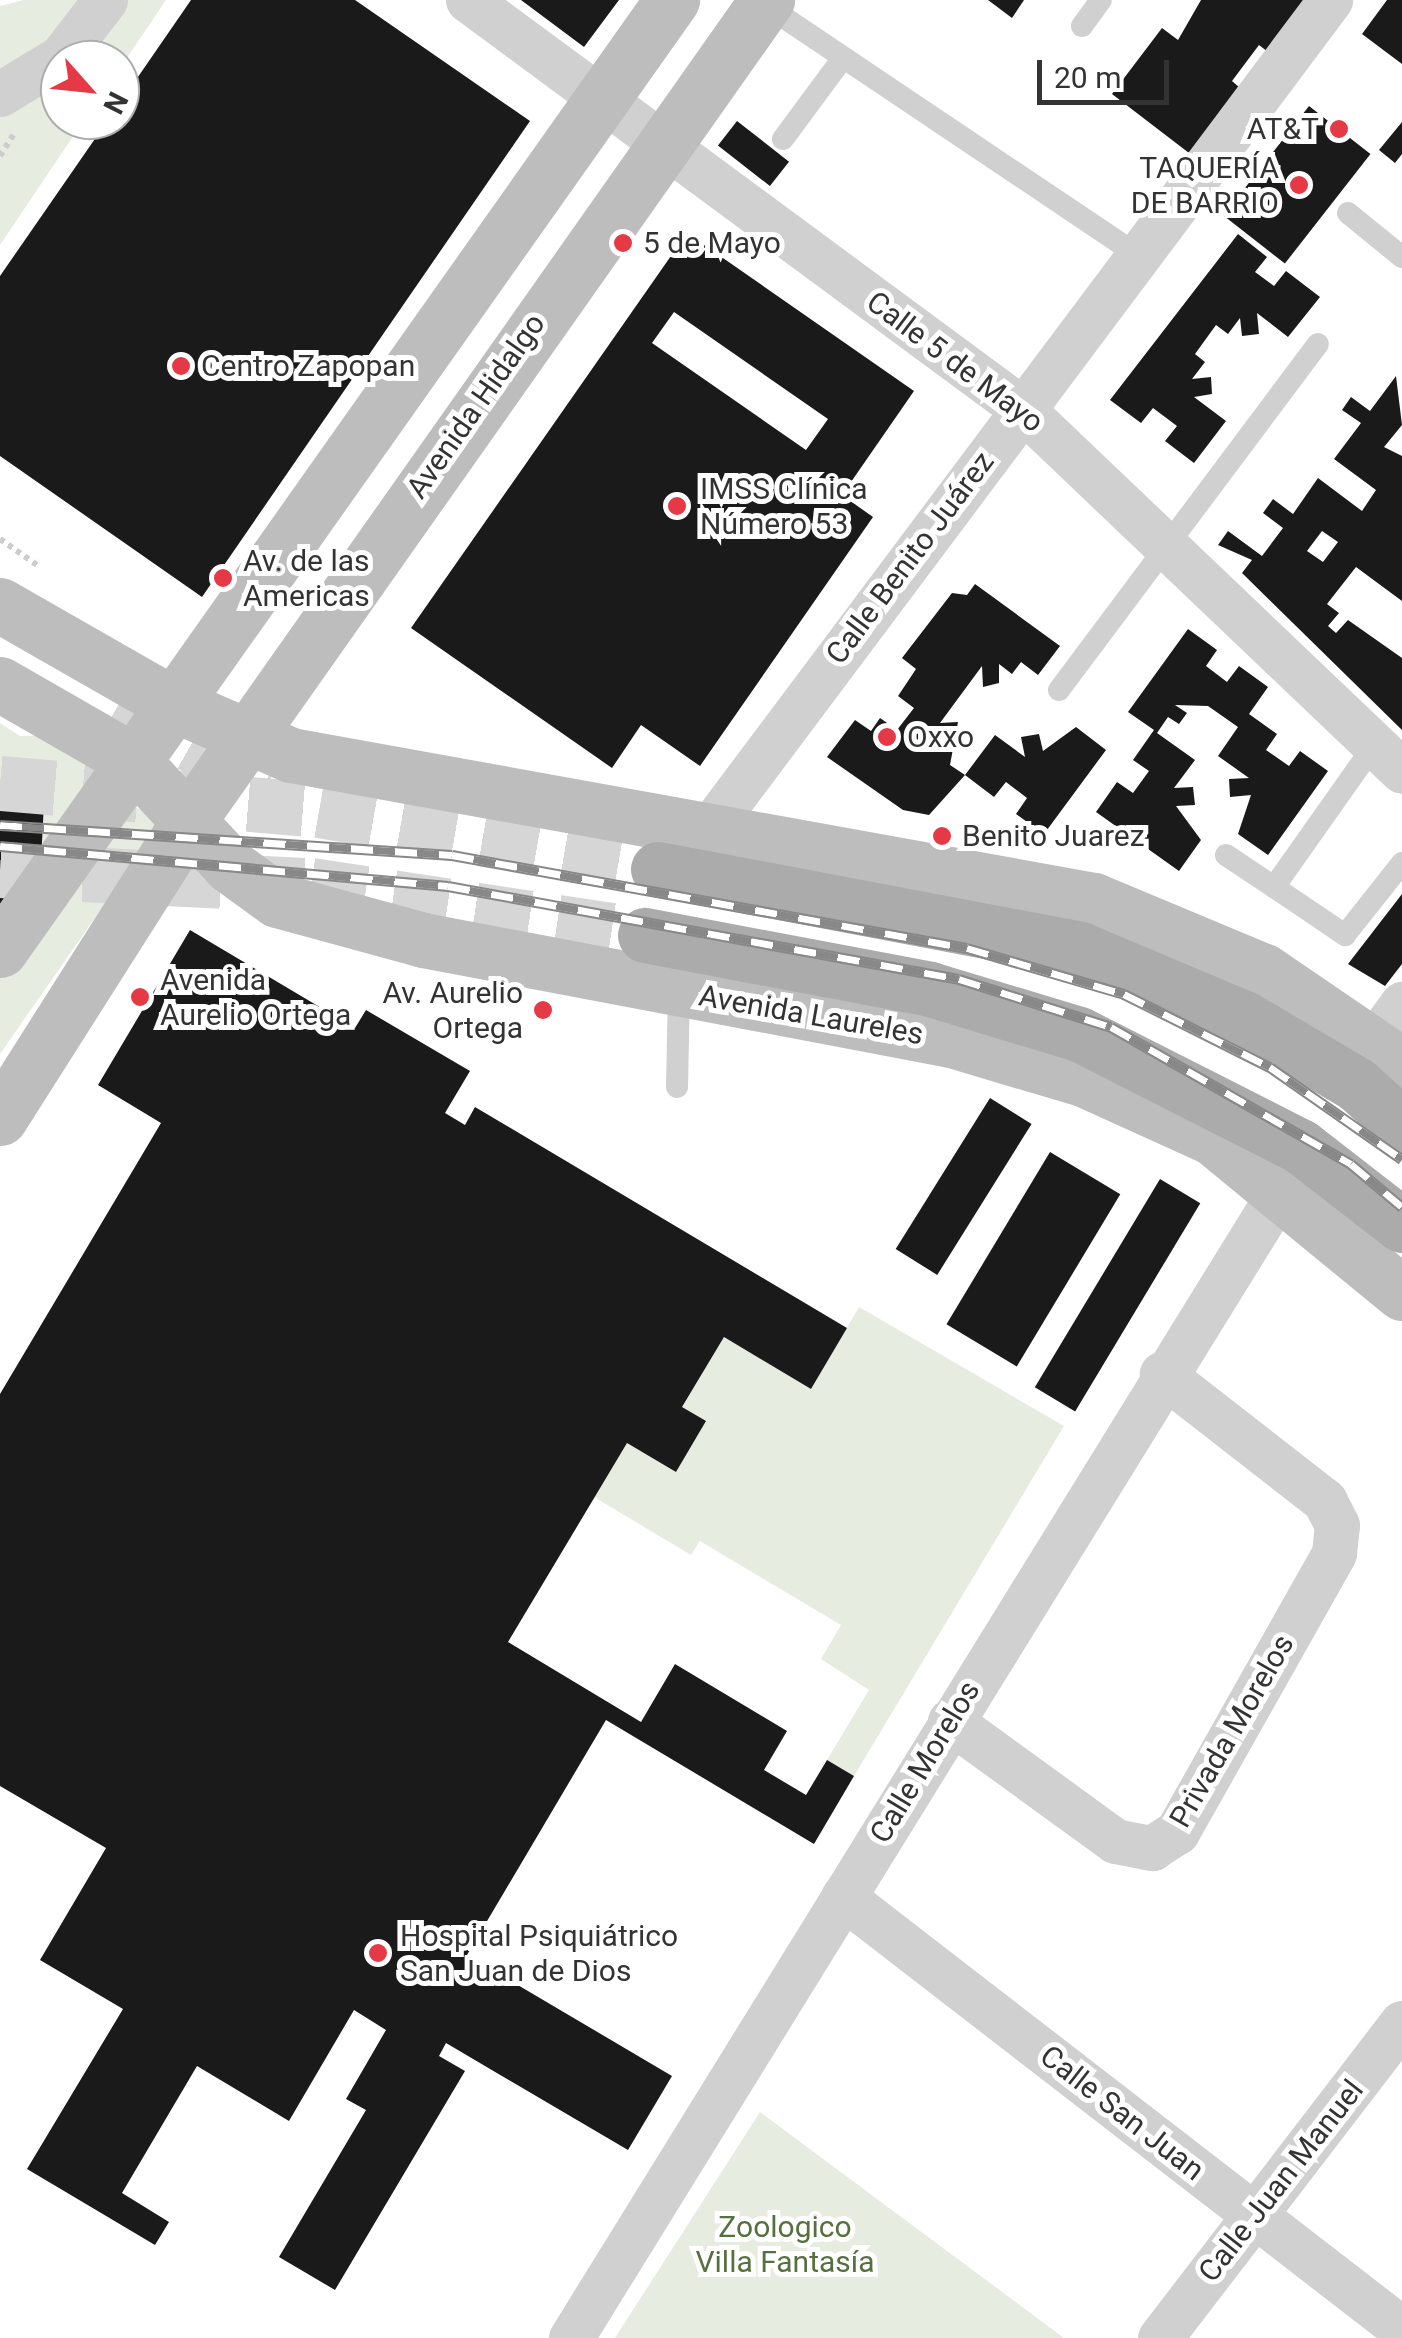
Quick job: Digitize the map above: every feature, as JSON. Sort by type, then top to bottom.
[{"type":"main road","points":[[0,950],[598,96],[672,0]]},
{"type":"main road","name":"Avenida Hidalgo","points":[[191,818],[660,141],[766,2]]},
{"type":"main road","points":[[0,605],[173,704],[245,740],[1094,900],[1207,941],[1393,1037]]},
{"type":"main road","name":"Avenida Laureles","points":[[0,684],[132,760],[191,818],[230,866],[276,900],[680,992],[951,1040],[1083,1079],[1213,1138],[1282,1188],[1402,1293]]},
{"type":"main road","points":[[0,1118],[191,818]]},
{"type":"main road","points":[[658,868],[1080,949],[1244,1018],[1356,1084],[1402,1125]]},
{"type":"main road","name":"Avenida Laureles","points":[[645,936],[930,990],[1079,1034],[1300,1146],[1402,1225]]},
{"type":"street","points":[[0,94],[62,57],[106,0]]},
{"type":"street","name":"Calle 5 de Mayo","points":[[468,0],[1021,408],[1174,546],[1388,758]]},
{"type":"street","name":"Calle Benito Juárez","points":[[708,830],[1330,0]]},
{"type":"street","name":"Calle Morelos","points":[[571,2338],[1162,1374],[1282,1188]]},
{"type":"street","name":"Privada Morelos","points":[[950,1722],[1115,1842],[1152,1848],[1177,1832],[1334,1553],[1337,1525],[1325,1501],[1162,1374]]},
{"type":"street","name":"Calle San Juan","points":[[843,1897],[1402,2329]]},
{"type":"street","name":"Calle Juan Manuel","points":[[1160,2338],[1402,2024]]},
{"type":"lane","points":[[1082,26],[1101,0]]},
{"type":"lane","points":[[766,2],[1138,256]]},
{"type":"lane","points":[[783,139],[843,58]]},
{"type":"lane","points":[[1348,213],[1402,257]]},
{"type":"lane","points":[[1059,690],[1174,546],[1318,344]]},
{"type":"lane","points":[[1274,887],[1388,758]]},
{"type":"lane","points":[[1226,855],[1345,935],[1402,863]]},
{"type":"lane","points":[[677,1087],[680,992]]},
{"type":"green space","points":[[24,0],[166,0],[139,40],[40,40],[40,140],[71,140],[0,245],[0,6]]},
{"type":"green space","points":[[0,723],[20,736],[69,735],[105,771],[0,918]]},
{"type":"green space","points":[[125,800],[161,823],[0,1054],[0,976]]},
{"type":"green space","points":[[859,1307],[1064,1426],[854,1776],[827,1760],[869,1690],[821,1659],[841,1625],[700,1541],[691,1555],[594,1497],[627,1443],[676,1472],[705,1422],[682,1407],[724,1337],[811,1389]]},
{"type":"green space","name":"Zoologico Villa Fantasía","points":[[760,2112],[1064,2338],[615,2338]]},
{"type":"building","name":"Centro Zapopan","points":[[191,0],[355,0],[530,121],[202,597],[0,456],[0,276],[94,140],[140,140],[140,74]]},
{"type":"building","points":[[521,0],[619,0],[584,47]]},
{"type":"building","points":[[988,0],[1024,0],[1012,18]]},
{"type":"building","points":[[1201,0],[1309,0],[1268,52],[1259,45],[1232,81],[1240,88],[1189,153],[1112,94],[1162,28],[1178,40]]},
{"type":"building","points":[[1387,0],[1402,0],[1402,64],[1362,34]]},
{"type":"building","name":"TAQUERÍA DE BARRIO","points":[[1309,106],[1370,154],[1285,264],[1223,216]]},
{"type":"building","points":[[737,121],[789,162],[770,186],[718,145]]},
{"type":"building","points":[[1402,122],[1402,154],[1395,163],[1379,150]]},
{"type":"building","name":"IMSS Clínica Número 53","points":[[687,233],[914,391],[842,495],[873,517],[700,766],[641,725],[612,768],[411,628]],"holes":[[[674,312],[828,419],[806,450],[652,343]]]},
{"type":"building","points":[[1238,234],[1267,257],[1255,272],[1274,286],[1286,271],[1320,297],[1288,337],[1257,313],[1259,334],[1242,336],[1240,318],[1228,334],[1216,325],[1195,354],[1205,362],[1192,379],[1211,377],[1212,394],[1194,397],[1226,421],[1194,463],[1165,441],[1177,426],[1153,408],[1141,423],[1110,400]]},
{"type":"building","points":[[1396,376],[1402,425],[1384,447],[1402,456],[1402,601],[1356,567],[1327,604],[1339,613],[1328,626],[1336,633],[1348,620],[1402,658],[1402,730],[1242,573],[1252,560],[1218,545],[1228,531],[1262,556],[1283,528],[1263,513],[1273,499],[1293,514],[1318,478],[1362,511],[1376,490],[1334,459],[1361,423],[1342,410],[1351,397],[1370,411]],"holes":[[[1322,531],[1338,542],[1323,562],[1307,551]]]},
{"type":"building","points":[[975,584],[1060,646],[1038,675],[1021,662],[1012,674],[999,664],[999,683],[983,687],[982,666],[940,723],[958,722],[950,765],[965,775],[929,815],[903,810],[827,757],[855,720],[871,731],[880,718],[897,730],[914,708],[898,696],[916,669],[902,658],[952,593],[967,595]]},
{"type":"building","points":[[1188,629],[1217,650],[1206,666],[1227,682],[1239,666],[1268,687],[1249,714],[1277,734],[1266,750],[1289,766],[1300,751],[1328,771],[1268,855],[1238,834],[1251,795],[1230,797],[1229,779],[1249,778],[1218,756],[1238,727],[1208,706],[1175,705],[1187,713],[1179,724],[1168,717],[1157,733],[1195,760],[1174,788],[1193,787],[1195,805],[1176,806],[1201,840],[1179,871],[1096,812],[1117,782],[1133,793],[1149,771],[1133,760],[1154,730],[1128,712]]},
{"type":"building","points":[[1076,727],[1106,750],[1044,834],[1016,814],[1027,798],[1006,782],[994,797],[965,775],[995,735],[1025,757],[1021,737],[1039,734],[1043,751]]},
{"type":"building","points":[[0,802],[44,804],[38,912],[0,910]]},
{"type":"building","points":[[1402,894],[1402,964],[1385,986],[1348,964]]},
{"type":"building","points":[[190,930],[355,1028],[366,1010],[470,1071],[445,1113],[465,1125],[475,1107],[847,1328],[811,1389],[724,1337],[682,1407],[706,1421],[676,1472],[627,1443],[508,1642],[641,1722],[675,1664],[787,1731],[764,1770],[806,1795],[827,1760],[854,1776],[814,1844],[606,1720],[467,1955],[672,2076],[628,2150],[446,2043],[439,2056],[465,2071],[335,2290],[279,2257],[366,2110],[346,2099],[386,2030],[354,2010],[289,2121],[197,2066],[122,2193],[169,2222],[155,2245],[27,2169],[123,2009],[40,1960],[106,1848],[0,1786],[0,1394],[161,1123],[98,1085]]},
{"type":"building","points":[[990,1098],[1032,1124],[937,1275],[896,1249]]},
{"type":"building","points":[[1050,1152],[1120,1194],[1017,1367],[946,1324]]},
{"type":"building","points":[[1160,1179],[1200,1203],[1075,1411],[1035,1387]]},
{"type":"tunnel","points":[[119,703],[266,787]]},
{"type":"tunnel","points":[[0,783],[319,810],[658,869]]},
{"type":"tunnel","points":[[0,870],[311,885],[645,935]]},
{"type":"railway","points":[[0,825],[452,855],[967,948],[1124,994],[1270,1067],[1402,1159]]},
{"type":"railway","points":[[0,846],[448,886],[959,979],[1111,1027],[1351,1164],[1402,1207]]},
{"type":"place","name":"AT&T","points":[[1339,129]]},
{"type":"place","name":"TAQUERÍA DE BARRIO","points":[[1299,185]]},
{"type":"place","name":"5 de Mayo","points":[[623,243]]},
{"type":"place","name":"Centro Zapopan","points":[[181,366]]},
{"type":"place","name":"IMSS Clínica Número 53","points":[[677,506]]},
{"type":"place","name":"Av. de las Americas","points":[[223,578]]},
{"type":"place","name":"Oxxo","points":[[887,737]]},
{"type":"place","name":"Benito Juarez","points":[[942,836]]},
{"type":"place","name":"Avenida Aurelio Ortega","points":[[140,997]]},
{"type":"place","name":"Av. Aurelio Ortega","points":[[543,1010]]},
{"type":"place","name":"Hospital Psiquiátrico San Juan de Dios","points":[[378,1953]]}]
